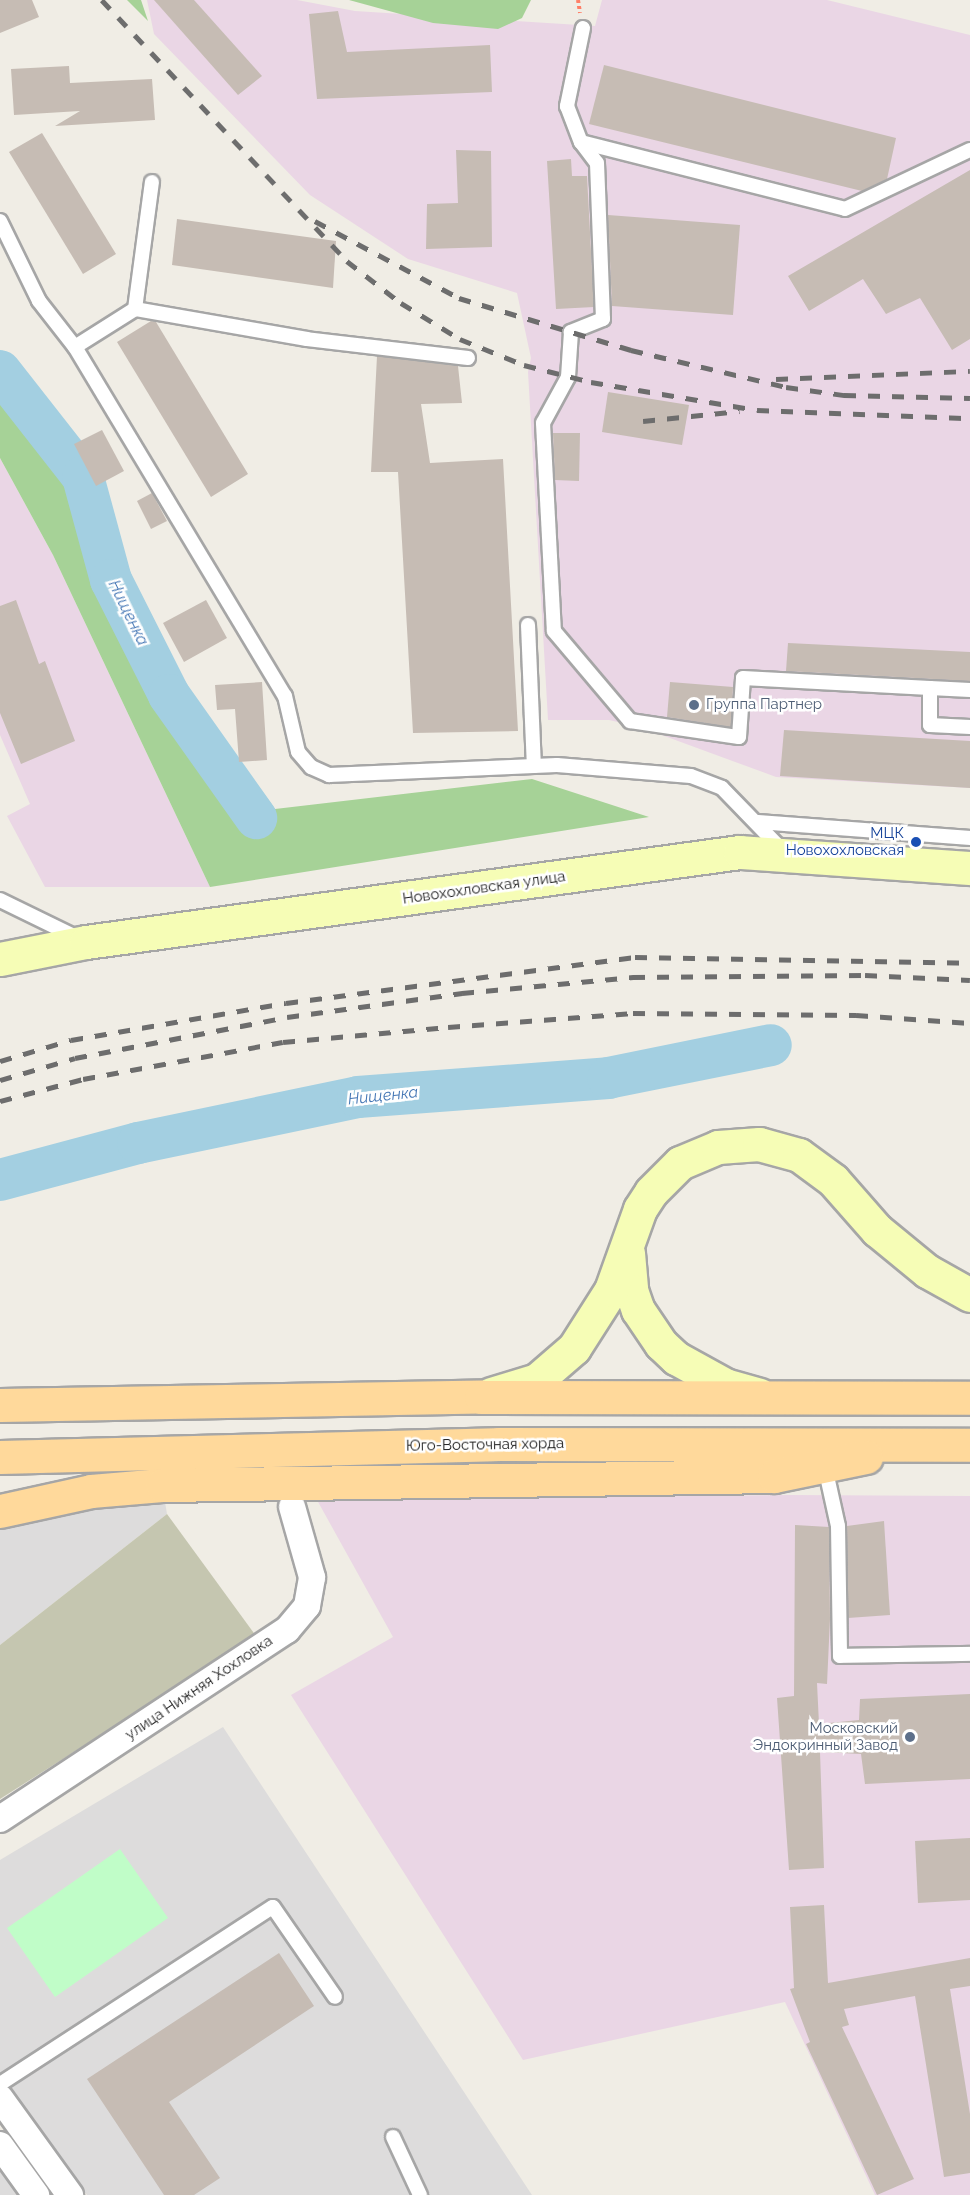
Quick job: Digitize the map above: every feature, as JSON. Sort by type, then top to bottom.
[{"type":"main road","points":[[0,1405],[481,1397],[970,1398]]},
{"type":"main road","name":"Юго-Восточная хорда","points":[[0,1457],[500,1444],[970,1445]]},
{"type":"main road","points":[[0,1511],[91,1491],[162,1485],[774,1476],[935,1444]]},
{"type":"street","name":"Новохохловская улица","points":[[0,959],[86,942],[740,852],[970,868]]},
{"type":"street","points":[[481,1397],[537,1380],[574,1348],[611,1290],[632,1229],[651,1192],[680,1163],[718,1147],[739,1143],[770,1146],[799,1155],[817,1167],[877,1230],[927,1271],[970,1295]]},
{"type":"street","points":[[632,1229],[628,1270],[638,1310],[648,1328],[685,1363],[725,1385],[762,1396]]},
{"type":"street","name":"улица Нижняя Хохловка","points":[[0,1819],[287,1630],[307,1606],[312,1577],[292,1507]]},
{"type":"street","points":[[0,2098],[70,2195]]},
{"type":"street","points":[[0,2145],[36,2195]]},
{"type":"lane","points":[[583,28],[567,106],[581,142],[597,163],[603,319],[571,332],[568,377],[543,423],[554,631],[630,721],[739,737],[743,678],[970,690]]},
{"type":"lane","points":[[581,142],[845,209],[970,150]]},
{"type":"lane","points":[[135,309],[152,182]]},
{"type":"lane","points":[[0,221],[39,301],[75,347],[285,696],[298,752],[311,767],[329,775],[534,766],[691,776],[722,788],[758,822],[788,856]]},
{"type":"lane","points":[[75,347],[135,309],[307,339],[468,358]]},
{"type":"lane","points":[[528,625],[534,766]]},
{"type":"lane","points":[[930,687],[930,724],[970,727]]},
{"type":"lane","points":[[758,822],[970,838]]},
{"type":"lane","points":[[0,900],[86,942]]},
{"type":"lane","points":[[825,1467],[838,1526],[840,1656],[970,1654]]},
{"type":"lane","points":[[0,2084],[273,1907],[335,1997]]},
{"type":"lane","points":[[393,2137],[420,2195]]},
{"type":"shaded area","points":[[147,0],[297,0],[355,11],[595,26],[602,0],[827,0],[970,35],[970,788],[776,777],[640,727],[609,720],[548,720],[528,372],[531,358],[517,293],[408,259],[310,195],[154,34]]},
{"type":"shaded area","points":[[0,458],[53,555],[210,887],[45,887],[7,816],[30,804],[0,735]]},
{"type":"shaded area","points":[[789,1495],[970,1496],[970,2195],[875,2195],[785,2002],[523,2060],[291,1695],[393,1637],[317,1500]]},
{"type":"shaded area","points":[[165,1502],[167,1514],[0,1645],[0,1529],[93,1508]]},
{"type":"shaded area","points":[[167,1514],[256,1636],[0,1799],[0,1645]]},
{"type":"shaded area","points":[[223,1727],[532,2195],[87,2195],[0,2076],[0,1860]]},
{"type":"shaded area","points":[[0,2165],[23,2195],[0,2195]]},
{"type":"green space","points":[[127,0],[141,0],[148,21]]},
{"type":"green space","points":[[349,0],[531,0],[522,18],[498,29],[433,23]]},
{"type":"green space","points":[[0,356],[189,691],[275,809],[532,779],[649,817],[210,887],[53,555],[0,458]]},
{"type":"green space","points":[[120,1849],[168,1918],[55,1997],[7,1928]]},
{"type":"building","points":[[0,0],[32,0],[39,17],[0,33]]},
{"type":"building","points":[[154,0],[194,0],[262,76],[238,95]]},
{"type":"building","points":[[338,11],[347,52],[490,45],[492,92],[317,99],[309,14]]},
{"type":"building","points":[[604,65],[896,138],[887,179],[862,191],[589,124]]},
{"type":"building","points":[[69,66],[70,83],[152,79],[155,120],[55,126],[80,111],[14,115],[11,69]]},
{"type":"building","points":[[42,133],[116,254],[83,274],[9,152]]},
{"type":"building","points":[[456,150],[491,151],[492,247],[426,249],[427,204],[458,203]]},
{"type":"building","points":[[571,159],[572,176],[587,176],[594,307],[556,309],[547,161]]},
{"type":"building","points":[[970,170],[970,339],[952,350],[920,298],[886,314],[863,279],[809,311],[788,276]]},
{"type":"building","points":[[608,215],[740,225],[733,315],[612,306]]},
{"type":"building","points":[[177,219],[336,241],[333,288],[172,265]]},
{"type":"building","points":[[151,321],[156,322],[248,474],[211,497],[117,342]]},
{"type":"building","points":[[377,356],[458,366],[462,403],[421,404],[430,463],[503,459],[518,731],[413,733],[398,472],[371,472]]},
{"type":"building","points":[[608,392],[689,405],[682,445],[602,432]]},
{"type":"building","points":[[102,430],[124,471],[96,486],[74,444]]},
{"type":"building","points":[[553,433],[580,433],[579,481],[555,480]]},
{"type":"building","points":[[152,493],[167,521],[151,529],[137,501]]},
{"type":"building","points":[[16,600],[39,664],[45,661],[75,741],[21,764],[0,713],[0,606]]},
{"type":"building","points":[[206,600],[227,638],[184,662],[163,623]]},
{"type":"building","points":[[788,643],[970,652],[970,681],[786,671]]},
{"type":"building","points":[[262,682],[267,760],[239,762],[235,709],[217,710],[215,685]]},
{"type":"building","points":[[670,682],[733,687],[731,727],[667,717]]},
{"type":"building","points":[[784,730],[970,741],[970,788],[780,776]]},
{"type":"building","points":[[884,1521],[890,1615],[848,1618],[847,1526]]},
{"type":"building","points":[[795,1525],[829,1527],[830,1619],[827,1684],[817,1683],[819,1724],[859,1720],[860,1699],[970,1694],[970,1779],[865,1784],[861,1754],[820,1752],[824,1868],[789,1870],[777,1698],[794,1696]]},
{"type":"building","points":[[970,1838],[970,1900],[918,1903],[915,1841]]},
{"type":"building","points":[[824,1905],[828,1983],[970,1958],[970,1986],[950,1989],[970,2114],[970,2173],[944,2177],[915,1996],[844,2009],[849,2025],[842,2027],[914,2179],[877,2195],[806,2044],[810,2042],[790,1989],[794,1988],[790,1907]]},
{"type":"building","points":[[279,1953],[314,2006],[169,2102],[220,2178],[194,2195],[164,2195],[87,2079]]},
{"type":"waterway","name":"Нищенка","points":[[0,371],[83,477],[111,580],[169,695],[256,818]]},
{"type":"waterway","name":"Нищенка","points":[[0,1180],[138,1143],[358,1097],[608,1078],[771,1045]]},
{"type":"railway","points":[[102,0],[347,261],[401,303],[460,339],[524,365],[591,382],[757,410],[970,418]]},
{"type":"railway","points":[[315,221],[459,298],[631,350],[786,387],[844,395],[970,398]]},
{"type":"railway","points":[[776,379],[970,371]]},
{"type":"railway","points":[[643,421],[739,411]]},
{"type":"railway","points":[[0,1061],[71,1040],[286,1003],[635,957],[970,963]]},
{"type":"railway","points":[[0,1080],[75,1058],[287,1017],[462,993],[633,977],[865,975],[970,980]]},
{"type":"railway","points":[[0,1101],[83,1079],[283,1042],[448,1027],[633,1013],[856,1015],[970,1023]]},
{"type":"place","name":"Группа Партнер","points":[[694,705]]},
{"type":"place","name":"МЦК Новохохловская","points":[[916,842]]},
{"type":"place","name":"Московский Эндокринный Завод","points":[[910,1737]]}]
